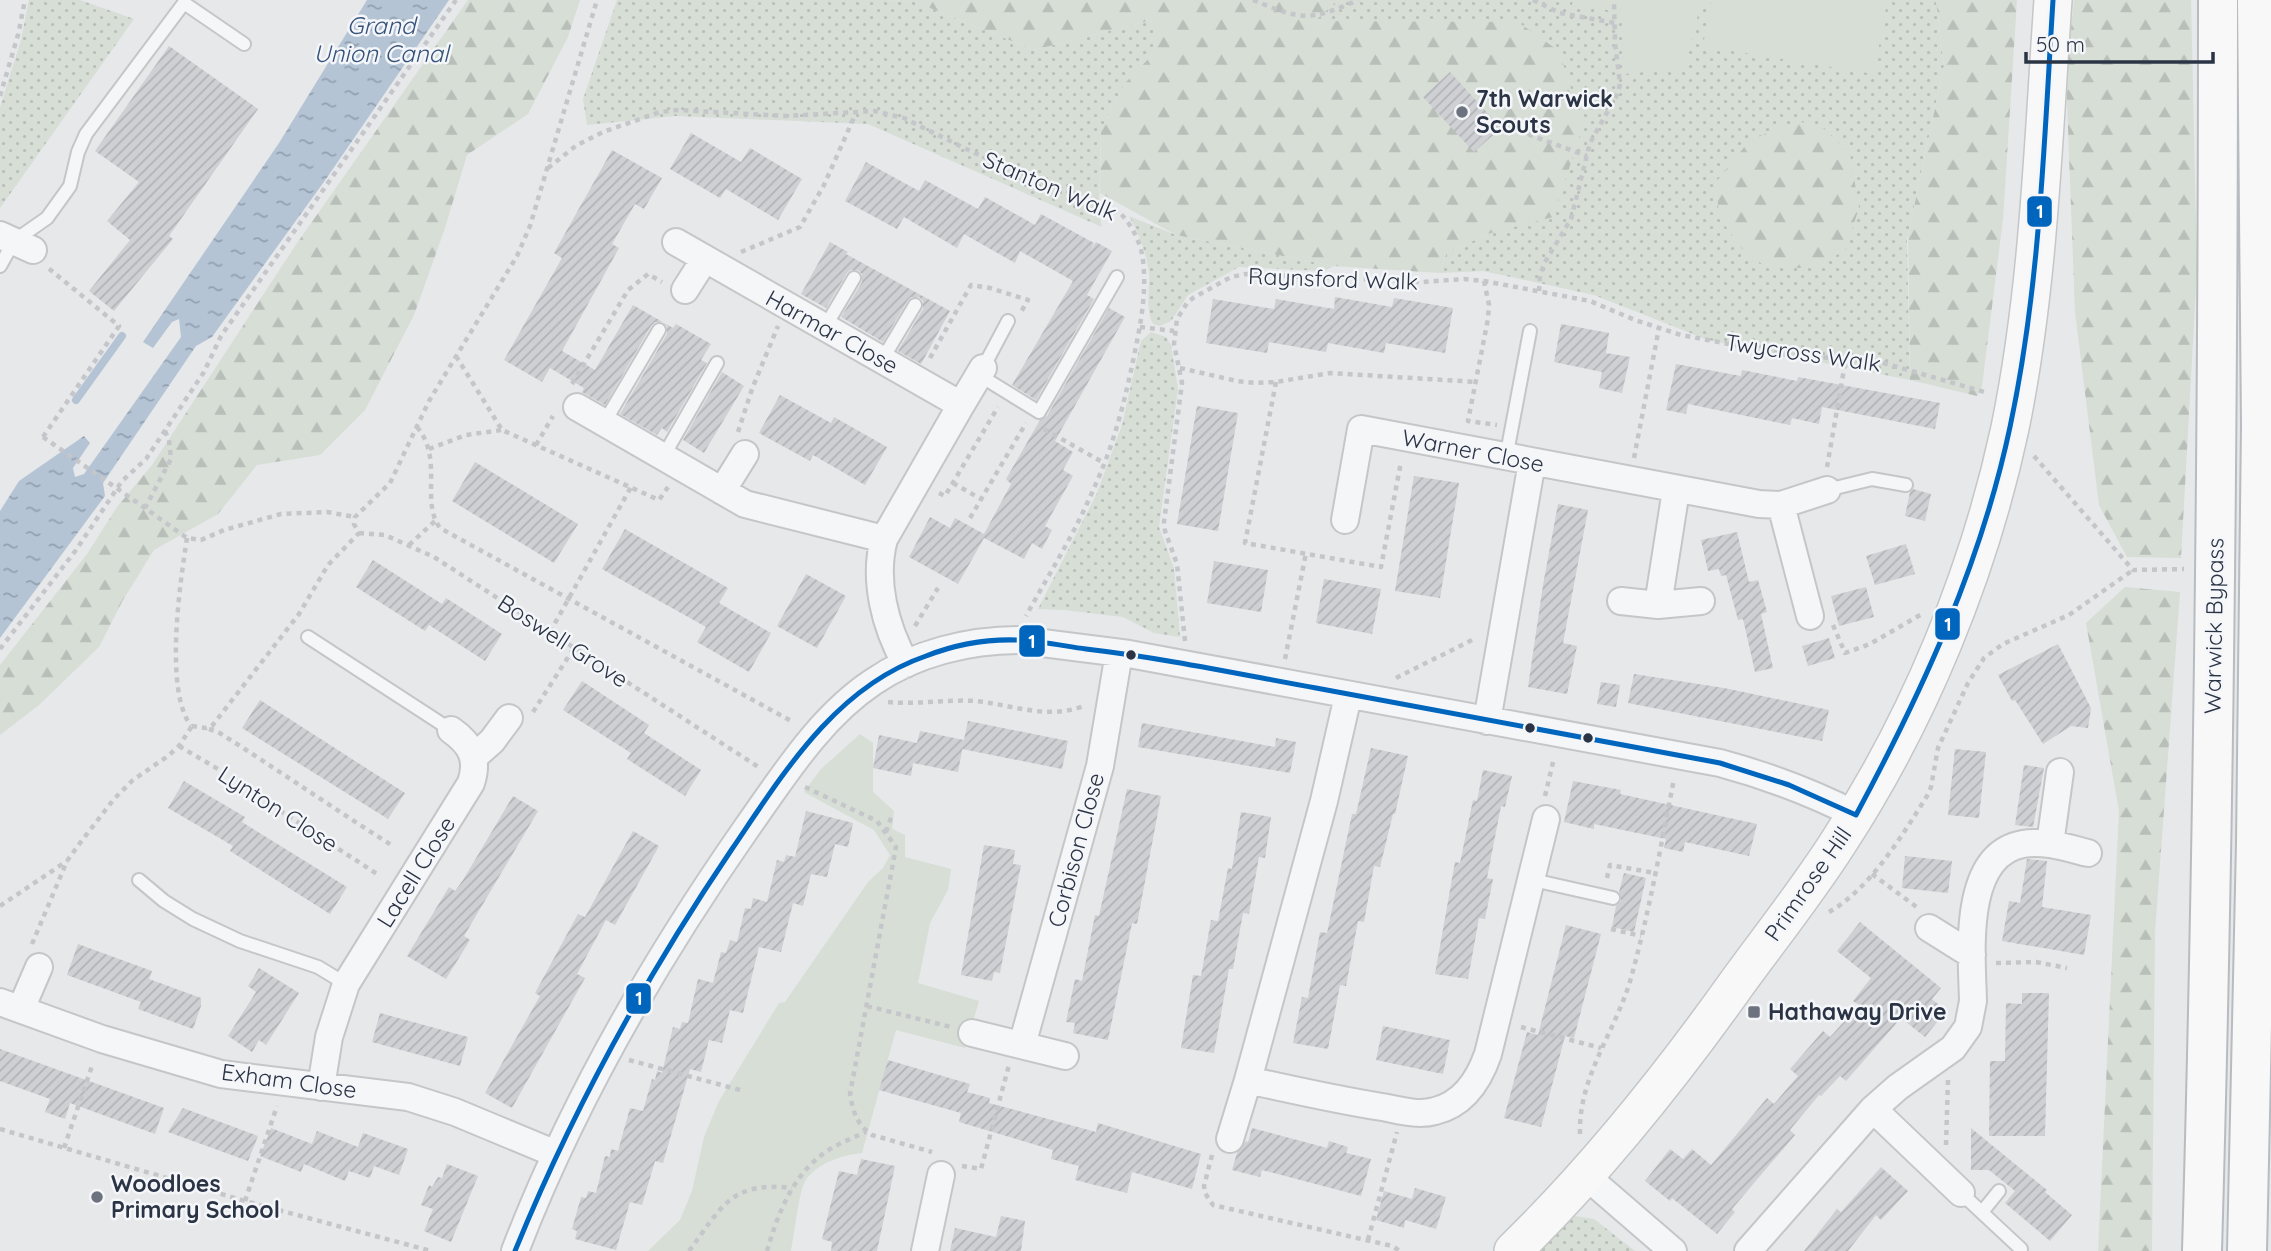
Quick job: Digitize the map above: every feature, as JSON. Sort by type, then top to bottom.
[{"type":"highway","name":"Warwick Bypass","points":[[2202,1251],[2212,800],[2218,291],[2218,0]]},
{"type":"highway","name":"Warwick Bypass","points":[[2247,1251],[2261,426],[2257,0]]},
{"type":"street","name":"Primrose Hill","points":[[1513,1251],[1586,1176],[1692,1046],[1818,873],[1856,815],[1914,706],[1975,552],[1997,416],[2027,332],[2053,0]]},
{"type":"street","name":"Harmar Close","points":[[677,242],[961,405]]},
{"type":"street","points":[[685,290],[714,265]]},
{"type":"street","points":[[906,664],[889,627],[879,558],[884,539],[981,372]]},
{"type":"street","points":[[568,401],[671,462],[734,472],[745,504],[884,539]]},
{"type":"street","name":"Warner Close","points":[[1345,520],[1361,429],[1759,504],[1781,505],[1825,490]]},
{"type":"street","points":[[1487,721],[1505,624],[1519,460]]},
{"type":"street","points":[[1658,605],[1676,490]]},
{"type":"street","points":[[1781,505],[1810,617]]},
{"type":"street","points":[[1621,601],[1658,605],[1701,601]]},
{"type":"street","points":[[515,1251],[556,1154],[604,1056],[682,922],[808,744],[843,706],[874,681],[940,650],[1001,640],[1019,640],[1119,653],[1741,769],[1796,786],[1856,815]]},
{"type":"street","name":"Corbison Close","points":[[1022,1045],[1100,766],[1119,653]]},
{"type":"street","points":[[1222,1144],[1248,1080],[1324,801],[1348,696]]},
{"type":"street","points":[[451,730],[468,745],[474,757],[492,741],[509,718]]},
{"type":"street","name":"Lacell Close","points":[[321,1087],[329,1037],[346,984],[471,783],[474,757]]},
{"type":"street","points":[[2050,844],[2060,772]]},
{"type":"street","points":[[1248,1080],[1343,1101],[1416,1113],[1436,1111],[1461,1098],[1477,1080],[1486,1060],[1533,880],[1546,819]]},
{"type":"street","points":[[1748,1251],[1873,1109],[1898,1087],[1953,1048],[1961,1037],[1972,1014],[1978,959],[1974,906],[1986,873],[2000,856],[2023,844],[2050,844],[2088,853]]},
{"type":"street","points":[[1928,921],[1978,959]]},
{"type":"street","name":"Exham Close","points":[[35,957],[11,1005],[102,1039],[221,1074],[408,1097],[455,1112],[556,1154]]},
{"type":"street","points":[[972,1032],[1065,1056]]},
{"type":"street","points":[[1873,1109],[1961,1193]]},
{"type":"street","points":[[925,1251],[945,1164]]},
{"type":"street","points":[[1586,1176],[1673,1251]]},
{"type":"lane","points":[[0,266],[16,242],[47,218],[70,186],[78,152],[86,134],[184,3],[244,44]]},
{"type":"lane","points":[[1008,321],[981,372],[1039,412],[1117,277]]},
{"type":"lane","points":[[825,327],[854,278]]},
{"type":"lane","points":[[882,360],[915,306]]},
{"type":"lane","points":[[604,423],[659,330]]},
{"type":"lane","points":[[1519,460],[1511,428],[1530,331]]},
{"type":"lane","points":[[671,462],[717,363]]},
{"type":"lane","name":"Warner Close","points":[[1825,490],[1872,480],[1906,485]]},
{"type":"lane","points":[[308,637],[451,730]]},
{"type":"lane","points":[[139,880],[164,901],[193,919],[240,941],[318,967],[346,984]]},
{"type":"lane","points":[[1533,880],[1608,897]]},
{"type":"lane","points":[[1982,1212],[1999,1191]]},
{"type":"lane","points":[[1961,1193],[2021,1250]]},
{"type":"path","points":[[0,96],[25,0]]},
{"type":"path","points":[[0,649],[76,550],[122,481],[146,459],[204,372],[221,336],[456,0]]},
{"type":"path","points":[[206,728],[212,726],[282,637],[328,565],[359,533],[354,524],[355,517],[390,483],[416,427],[456,356],[503,283],[530,226],[597,0]]},
{"type":"path","points":[[1253,0],[1302,17],[1325,15],[1358,0]]},
{"type":"path","points":[[1533,0],[1560,13],[1615,23]]},
{"type":"path","points":[[1539,291],[1540,275],[1545,262],[1571,219],[1590,143],[1618,93],[1620,84],[1614,0]]},
{"type":"path","name":"Stanton Walk","points":[[548,168],[577,145],[603,132],[660,111],[786,116],[874,111],[904,118],[983,157],[1120,213],[1134,232],[1143,258],[1144,297],[1140,327],[1117,427],[1082,514],[1021,626],[1019,640]]},
{"type":"path","points":[[714,265],[800,227],[824,185],[856,113]]},
{"type":"path","points":[[1514,120],[1530,135],[1587,156]]},
{"type":"path","points":[[16,242],[119,326],[43,437],[187,538],[201,540],[224,530],[281,514],[327,512],[355,517]]},
{"type":"path","points":[[537,445],[568,401],[622,299],[635,283],[648,274],[685,290]]},
{"type":"path","name":"Raynsford Walk","points":[[1174,331],[1177,319],[1187,303],[1231,276],[1267,274],[1410,282],[1464,279],[1539,291]]},
{"type":"path","points":[[1483,281],[1489,305],[1468,421],[1511,428]]},
{"type":"path","points":[[917,380],[971,285],[1028,300],[1013,325],[1008,321]]},
{"type":"path","name":"Twycross Walk","points":[[1539,291],[1590,301],[1681,335],[1793,356],[1873,360],[1987,391]]},
{"type":"path","points":[[734,472],[736,439],[752,389],[786,306]]},
{"type":"path","points":[[1140,327],[1174,331],[1180,368],[1181,396],[1164,522],[1177,564],[1185,642]]},
{"type":"path","points":[[1630,481],[1659,328]]},
{"type":"path","points":[[456,356],[502,430]]},
{"type":"path","points":[[1825,490],[1846,358]]},
{"type":"path","points":[[1180,368],[1237,381],[1276,383],[1330,373],[1477,382]]},
{"type":"path","points":[[1276,383],[1245,543],[1381,567],[1406,438]]},
{"type":"path","points":[[1987,391],[1997,416]]},
{"type":"path","points":[[1987,391],[1997,416],[2133,570]]},
{"type":"path","points":[[916,481],[945,496],[999,404],[1009,410]]},
{"type":"path","points":[[970,518],[1028,420],[1018,415]]},
{"type":"path","points":[[1039,426],[1104,463]]},
{"type":"path","points":[[416,427],[426,438],[429,449],[435,521],[440,528],[793,722]]},
{"type":"path","points":[[145,508],[171,460],[165,430]]},
{"type":"path","points":[[429,449],[456,437],[502,430],[659,500],[671,462]]},
{"type":"path","points":[[953,483],[981,499]]},
{"type":"path","points":[[550,632],[631,488]]},
{"type":"path","points":[[410,545],[435,521]]},
{"type":"path","name":"Boswell Grove","points":[[359,533],[385,535],[434,557],[760,768]]},
{"type":"path","points":[[35,957],[67,861],[114,799],[133,780],[179,746],[191,726],[180,703],[178,674],[177,626],[187,538]]},
{"type":"path","points":[[1285,660],[1306,553]]},
{"type":"path","points":[[1823,915],[1844,904],[1857,893],[1927,796],[1938,748],[1959,701],[1980,664],[2003,644],[2069,615],[2133,570],[2184,569]]},
{"type":"path","points":[[910,635],[938,588]]},
{"type":"path","points":[[1810,617],[1828,614],[1845,653],[1870,643],[1926,612],[1921,623]]},
{"type":"path","points":[[1394,680],[1505,624]]},
{"type":"path","points":[[537,706],[574,648]]},
{"type":"path","points":[[874,681],[889,702],[977,701],[1033,712],[1068,712],[1113,696]]},
{"type":"path","name":"Lynton Close","points":[[191,726],[218,732],[393,846]]},
{"type":"path","name":"Lynton Close","points":[[179,746],[262,795],[279,810],[377,874]]},
{"type":"path","points":[[1546,819],[1540,817],[1553,758]]},
{"type":"path","points":[[1580,1139],[1579,1127],[1586,1089],[1601,1048],[1624,999],[1641,936],[1674,782]]},
{"type":"path","points":[[798,783],[877,821],[896,847],[850,1094],[853,1111],[859,1123],[867,1132],[945,1164],[981,1170],[1006,1077]]},
{"type":"path","points":[[886,833],[891,815]]},
{"type":"path","points":[[0,906],[67,861]]},
{"type":"path","points":[[1608,897],[1610,865],[1654,873]]},
{"type":"path","points":[[1872,874],[1928,921]]},
{"type":"path","points":[[1611,929],[1641,936]]},
{"type":"path","points":[[1978,959],[2036,962],[2067,968]]},
{"type":"path","points":[[867,1006],[972,1032]]},
{"type":"path","points":[[1509,1024],[1601,1048]]},
{"type":"path","points":[[64,1148],[102,1039]]},
{"type":"path","points":[[629,1060],[740,1090]]},
{"type":"path","points":[[1946,1148],[1948,1069]]},
{"type":"path","points":[[245,1201],[285,1083]]},
{"type":"path","points":[[1368,1240],[1399,1125]]},
{"type":"path","points":[[0,1129],[245,1201],[431,1251]]},
{"type":"path","points":[[767,1251],[777,1217],[792,1188],[826,1152],[867,1132]]},
{"type":"path","points":[[1222,1144],[1203,1186],[1213,1205],[1368,1240],[1392,1246],[1400,1251]]},
{"type":"path","points":[[689,1251],[732,1197],[754,1188],[792,1188]]},
{"type":"green space","points":[[29,0],[80,0],[134,19],[0,208],[0,107],[21,40]]},
{"type":"green space","points":[[468,0],[580,0],[568,37],[528,114],[467,155],[414,315],[365,410],[320,455],[257,465],[218,514],[154,550],[123,600],[99,647],[39,705],[0,735],[0,665],[87,554],[117,507],[152,465],[295,246]]},
{"type":"green space","points":[[617,0],[915,2],[1034,50],[1156,19],[1156,51],[1125,83],[1101,130],[1099,213],[1102,227],[868,124],[675,116],[587,125],[583,99]]},
{"type":"green space","points":[[889,0],[1338,0],[1315,21],[1518,22],[1559,51],[1583,126],[1553,217],[1491,233],[1447,252],[1439,273],[1334,266],[1176,235],[1100,193],[1101,130],[1125,83],[1156,51],[1156,19],[1034,50],[915,2]]},
{"type":"green space","points":[[1338,0],[1936,0],[1944,66],[1907,239],[1910,380],[1708,340],[1594,295],[1483,271],[1439,273],[1447,252],[1491,233],[1314,21]]},
{"type":"green space","points":[[1573,0],[1702,0],[1684,68],[1625,74],[1621,12],[1572,5]]},
{"type":"green space","points":[[1711,0],[1887,2],[1874,74],[1703,46]]},
{"type":"green space","points":[[1936,0],[2017,0],[2003,219],[1982,386],[1977,396],[1910,380],[1908,235],[1944,66]]},
{"type":"green space","points":[[2074,0],[2191,0],[2197,269],[2181,558],[2127,557],[2099,505],[2075,312],[2066,76]]},
{"type":"green space","points":[[1798,121],[1823,128],[1850,154],[1859,208],[1845,251],[1809,268],[1767,268],[1741,248],[1719,217],[1716,182],[1750,140]]},
{"type":"green space","points":[[1129,216],[1176,235],[1334,266],[1324,271],[1239,267],[1188,295],[1171,321],[1160,326],[1153,324],[1151,318],[1146,259]]},
{"type":"green space","points":[[1151,332],[1166,337],[1171,345],[1178,389],[1159,527],[1174,568],[1180,637],[1154,633],[1123,617],[1038,609],[1097,493],[1122,425],[1141,341]]},
{"type":"green space","points":[[2125,587],[2180,592],[2155,932],[2152,1251],[2098,1251],[2119,811],[2086,623]]},
{"type":"green space","points":[[860,734],[873,743],[873,792],[894,811],[892,829],[905,835],[905,857],[951,869],[948,890],[930,923],[918,983],[979,1001],[965,1048],[896,1030],[862,1153],[830,1161],[816,1169],[805,1181],[791,1251],[648,1251],[680,1220],[692,1191],[704,1137],[719,1101],[779,1003],[785,1002],[868,882],[883,868],[890,855],[874,830],[804,792],[821,769]]},
{"type":"green space","points":[[1575,1216],[1594,1219],[1635,1251],[1540,1251]]},
{"type":"water","name":"Grand Union Canal","points":[[367,0],[449,0],[326,179],[212,337],[196,346],[103,483],[105,496],[0,638],[0,511],[19,481],[84,436],[90,443],[73,468],[75,477],[84,474],[181,337],[179,319],[172,322],[153,348],[143,342],[279,143]]},
{"type":"building","points":[[169,46],[258,109],[169,236],[173,239],[114,311],[89,291],[130,240],[107,221],[139,182],[95,151]]},
{"type":"building","name":"7th Warwick Scouts","points":[[1450,72],[1501,128],[1474,152],[1423,97]]},
{"type":"building","points":[[691,133],[741,162],[750,148],[802,179],[778,220],[726,189],[720,198],[670,169]]},
{"type":"building","points":[[612,150],[662,178],[644,209],[635,204],[612,244],[619,248],[562,351],[595,370],[633,305],[663,322],[655,322],[651,326],[605,405],[582,392],[584,388],[550,368],[542,382],[504,360],[562,258],[554,253]]},
{"type":"building","points":[[866,162],[919,191],[925,180],[978,209],[985,197],[1035,225],[1041,214],[1094,243],[1091,250],[1096,242],[1112,251],[1087,295],[1094,299],[1036,400],[1012,385],[1073,281],[1020,251],[1015,263],[964,234],[957,248],[904,217],[897,229],[845,201]]},
{"type":"building","points":[[830,242],[848,252],[846,254],[950,311],[921,364],[898,351],[923,309],[923,301],[919,297],[911,297],[908,300],[883,342],[841,317],[862,282],[862,274],[858,270],[850,270],[847,273],[826,308],[801,294]]},
{"type":"building","points":[[1335,297],[1392,307],[1394,298],[1453,308],[1445,353],[1386,343],[1384,353],[1328,343],[1326,352],[1269,342],[1267,353],[1206,343],[1213,299],[1274,309],[1276,299],[1334,309]]},
{"type":"building","points":[[1109,308],[1125,317],[1055,441],[1073,452],[1063,470],[1073,476],[1045,526],[1052,530],[1042,549],[1032,543],[1024,559],[984,538],[958,584],[909,557],[930,517],[950,528],[955,518],[984,534],[1011,484],[1006,479],[1040,420],[1047,416]]},
{"type":"building","points":[[664,323],[673,328],[676,324],[711,344],[701,360],[707,363],[667,432],[662,428],[657,435],[620,414],[667,334],[667,326]]},
{"type":"building","points":[[1561,324],[1609,333],[1606,353],[1630,357],[1622,393],[1599,388],[1602,372],[1554,362]]},
{"type":"building","points":[[1676,364],[1741,376],[1742,370],[1797,381],[1798,377],[1940,403],[1935,429],[1822,407],[1819,424],[1792,418],[1790,425],[1688,404],[1686,414],[1666,410]]},
{"type":"building","points":[[722,372],[744,386],[704,453],[683,440]]},
{"type":"building","points":[[780,395],[831,423],[834,417],[887,447],[865,485],[813,455],[810,461],[759,433]]},
{"type":"building","points":[[1197,406],[1238,413],[1218,531],[1177,524]]},
{"type":"building","points":[[475,462],[578,524],[554,563],[452,501]]},
{"type":"building","points":[[1414,476],[1459,483],[1440,598],[1395,591]]},
{"type":"building","points":[[1913,489],[1931,494],[1925,521],[1905,516]]},
{"type":"building","points":[[1558,504],[1588,510],[1563,643],[1577,646],[1567,694],[1528,687]]},
{"type":"building","points":[[625,529],[728,588],[719,603],[771,633],[749,672],[697,642],[706,627],[602,569]]},
{"type":"building","points":[[1737,532],[1749,582],[1758,580],[1767,612],[1761,614],[1773,668],[1755,672],[1743,619],[1738,620],[1726,575],[1721,576],[1719,569],[1708,571],[1701,540]]},
{"type":"building","points":[[1906,544],[1915,574],[1875,585],[1866,556]]},
{"type":"building","points":[[373,560],[442,604],[446,598],[502,634],[485,661],[429,625],[425,631],[356,587]]},
{"type":"building","points":[[1214,561],[1268,570],[1261,612],[1207,603]]},
{"type":"building","points":[[806,574],[846,596],[817,648],[777,626]]},
{"type":"building","points":[[1324,579],[1381,589],[1372,634],[1316,623]]},
{"type":"building","points":[[1866,587],[1874,617],[1839,626],[1831,596]]},
{"type":"building","points":[[1829,638],[1835,658],[1808,666],[1802,646]]},
{"type":"building","points":[[2058,644],[2091,708],[2088,728],[2071,726],[2043,744],[2015,700],[2012,701],[1998,675]]},
{"type":"building","points":[[1634,674],[1724,688],[1829,710],[1822,741],[1628,703]]},
{"type":"building","points":[[582,681],[649,725],[644,733],[701,770],[685,796],[627,759],[631,753],[563,710]]},
{"type":"building","points":[[1601,682],[1620,685],[1616,707],[1597,704]]},
{"type":"building","points":[[260,700],[405,793],[388,819],[242,728]]},
{"type":"building","points":[[968,721],[1068,741],[1062,769],[962,749]]},
{"type":"building","points":[[1142,723],[1275,747],[1276,738],[1296,742],[1290,773],[1138,747]]},
{"type":"building","points":[[920,731],[964,740],[958,772],[913,763],[911,776],[873,768],[879,735],[917,743]]},
{"type":"building","points":[[1371,748],[1408,756],[1395,814],[1380,867],[1374,866],[1364,922],[1358,921],[1346,986],[1340,985],[1328,1049],[1293,1043],[1302,997],[1308,998],[1320,932],[1327,933],[1352,814],[1356,814]]},
{"type":"building","points":[[1955,749],[1986,752],[1979,818],[1948,815]]},
{"type":"building","points":[[2024,765],[2044,768],[2033,827],[2015,825]]},
{"type":"building","points":[[1483,770],[1512,776],[1505,807],[1501,806],[1487,878],[1493,879],[1485,919],[1479,918],[1468,979],[1435,974],[1455,862],[1460,863],[1473,800],[1477,801]]},
{"type":"building","points":[[184,781],[245,817],[242,822],[347,887],[330,914],[230,851],[233,846],[168,808]]},
{"type":"building","points":[[1573,781],[1621,790],[1620,794],[1757,824],[1749,856],[1685,842],[1683,852],[1664,848],[1666,839],[1594,824],[1594,829],[1564,822]]},
{"type":"building","points":[[1127,789],[1161,796],[1137,924],[1132,923],[1108,1040],[1073,1033],[1075,1023],[1066,1022],[1075,979],[1082,981],[1095,915],[1099,916]]},
{"type":"building","points":[[513,796],[538,811],[464,936],[470,940],[446,979],[407,956],[449,887],[455,891],[463,880]]},
{"type":"building","points":[[806,811],[853,823],[848,847],[835,844],[827,877],[811,874],[803,906],[793,903],[781,952],[759,947],[743,1013],[730,1010],[722,1043],[709,1040],[701,1072],[690,1069],[663,1163],[655,1161],[642,1205],[630,1202],[616,1250],[575,1239],[577,1231],[572,1229],[581,1197],[586,1198],[588,1191],[596,1193],[605,1156],[610,1157],[611,1149],[618,1151],[630,1108],[643,1111],[652,1079],[655,1080],[657,1071],[662,1073],[673,1027],[680,1029],[682,1022],[688,1023],[698,979],[713,983],[721,952],[726,953],[730,940],[737,942],[745,908],[751,909],[753,898],[767,902],[777,860],[784,862],[786,855],[795,857]]},
{"type":"building","points":[[1241,812],[1271,817],[1265,858],[1259,857],[1249,914],[1243,913],[1233,969],[1229,969],[1214,1053],[1181,1048],[1193,975],[1201,976],[1211,920],[1218,921],[1228,868],[1232,869]]},
{"type":"building","points":[[633,831],[659,846],[615,925],[606,920],[577,974],[585,978],[512,1108],[485,1093],[540,996],[535,993],[578,914],[585,917]]},
{"type":"building","points":[[984,845],[1015,850],[1013,864],[1021,865],[1000,973],[994,972],[992,981],[961,975]]},
{"type":"building","points":[[1905,856],[1952,861],[1948,893],[1902,888]]},
{"type":"building","points":[[2027,859],[2047,861],[2042,907],[2091,915],[2084,955],[2002,941],[2009,901],[2020,903]]},
{"type":"building","points":[[1624,873],[1646,878],[1634,932],[1612,927],[1616,906],[1621,901],[1619,892]]},
{"type":"building","points":[[1860,922],[1941,988],[1932,999],[1946,1011],[1925,1037],[1901,1018],[1846,1081],[1840,1076],[1819,1095],[1790,1130],[1795,1135],[1732,1209],[1735,1212],[1717,1234],[1672,1198],[1670,1201],[1645,1181],[1670,1149],[1683,1159],[1692,1149],[1711,1165],[1767,1098],[1774,1104],[1798,1076],[1790,1069],[1823,1031],[1830,1037],[1859,1005],[1853,1001],[1871,978],[1837,951]]},
{"type":"building","points":[[1566,925],[1601,934],[1574,1038],[1565,1036],[1541,1127],[1504,1118],[1527,1032],[1538,1035]]},
{"type":"building","points":[[78,944],[152,971],[149,979],[201,998],[193,1029],[138,1009],[141,1002],[67,975]]},
{"type":"building","points":[[259,968],[299,993],[266,1045],[259,1040],[252,1052],[228,1036],[256,992],[248,986]]},
{"type":"building","points":[[2022,993],[2049,993],[2045,1136],[1989,1136],[1990,1061],[2005,1061],[2006,1003],[2022,1004]]},
{"type":"building","points":[[380,1013],[468,1037],[460,1066],[372,1042]]},
{"type":"building","points":[[1383,1026],[1450,1040],[1443,1074],[1376,1060]]},
{"type":"building","points":[[0,1049],[164,1108],[155,1134],[70,1103],[65,1119],[45,1112],[50,1099],[0,1081]]},
{"type":"building","points":[[888,1060],[970,1084],[967,1092],[990,1098],[989,1103],[1096,1132],[1098,1123],[1201,1154],[1192,1189],[1132,1172],[1127,1193],[1075,1180],[1079,1166],[1051,1159],[1053,1150],[959,1122],[961,1113],[879,1090]]},
{"type":"building","points":[[183,1108],[258,1136],[248,1161],[168,1132]]},
{"type":"building","points":[[271,1128],[312,1144],[317,1131],[358,1147],[363,1133],[408,1149],[399,1175],[374,1166],[370,1178],[349,1171],[345,1181],[304,1164],[301,1172],[260,1156]]},
{"type":"building","points":[[1252,1128],[1327,1148],[1329,1141],[1348,1147],[1346,1153],[1371,1159],[1361,1196],[1262,1170],[1260,1177],[1232,1170],[1237,1153],[1246,1141],[1248,1142]]},
{"type":"building","points":[[1971,1128],[2047,1190],[2045,1192],[2072,1215],[2050,1241],[2005,1203],[2015,1191],[1989,1170],[1971,1170]]},
{"type":"building","points":[[861,1159],[895,1166],[877,1251],[831,1251],[832,1242],[822,1239],[839,1171],[857,1175]]},
{"type":"building","points":[[447,1164],[478,1176],[451,1242],[424,1231],[433,1209],[421,1205],[429,1185],[432,1187],[438,1177],[442,1178]]},
{"type":"building","points":[[1881,1167],[1908,1191],[1881,1220],[1876,1215],[1848,1251],[1804,1251],[1837,1209],[1841,1212]]},
{"type":"building","points":[[1415,1188],[1446,1197],[1436,1229],[1405,1220],[1404,1228],[1376,1220],[1384,1191],[1412,1199]]},
{"type":"building","points":[[1001,1216],[1025,1221],[1021,1251],[950,1251],[955,1228],[996,1237]]},
{"type":"waterway","points":[[76,400],[122,336]]},
{"type":"transit line","name":"1","points":[[1856,815],[1904,722],[1947,626],[1966,578],[1998,478],[2010,427],[2028,321],[2043,161],[2053,0]]},
{"type":"transit line","name":"1","points":[[515,1251],[561,1146],[613,1044],[700,897],[771,792],[814,736],[864,689],[894,670],[937,652],[982,642],[1017,640],[1201,667],[1720,763],[1789,785],[1856,815]]},
{"type":"place","name":"7th Warwick Scouts","points":[[1462,112]]},
{"type":"place","name":"Hathaway Drive","points":[[1754,1012]]},
{"type":"place","name":"Woodloes Primary School","points":[[97,1197]]}]
